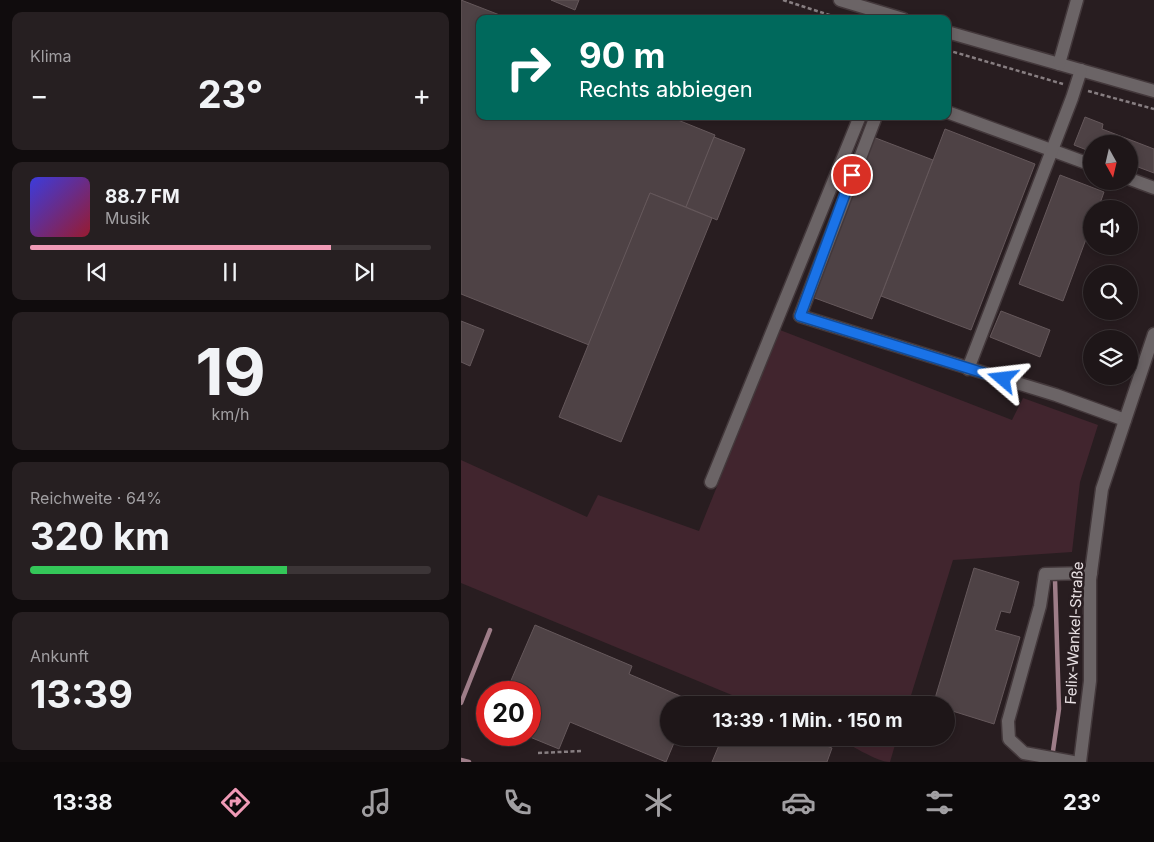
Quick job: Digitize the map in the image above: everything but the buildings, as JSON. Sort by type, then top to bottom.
[{"type":"street","points":[[839,0],[871,5],[894,15]]},
{"type":"street","points":[[1059,64],[1077,0]]},
{"type":"street","points":[[951,33],[1154,91]]},
{"type":"street","points":[[968,369],[1081,70]]},
{"type":"street","points":[[951,113],[1083,162]]},
{"type":"street","points":[[711,482],[858,120]]},
{"type":"street","points":[[874,120],[800,316],[1055,395],[1125,420]]},
{"type":"street","points":[[1139,182],[1154,188]]},
{"type":"street","name":"Felix-Wankel-Straße","points":[[1080,762],[1090,681],[1091,573],[1102,489],[1154,334]]},
{"type":"street","points":[[1073,762],[1024,753],[1009,739],[1008,721],[1040,606],[1045,574],[1091,573]]},
{"type":"path","points":[[783,0],[830,15]]},
{"type":"path","points":[[951,51],[1154,109]]},
{"type":"path","points":[[538,752],[582,751]]},
{"type":"shaded area","points":[[780,330],[1012,420],[1023,398],[1098,425],[1080,482],[1072,552],[953,560],[911,696],[734,696],[461,583],[461,460],[587,517],[598,495],[699,531]]},
{"type":"shaded area","points":[[851,746],[895,746],[890,762],[877,759]]},
{"type":"waterway","points":[[1052,758],[1059,709],[1055,580]]},
{"type":"waterway","points":[[461,703],[490,630]]},
{"type":"waterway","points":[[461,760],[469,762]]},
{"type":"route","points":[[852,175],[800,316],[1003,379]]}]
